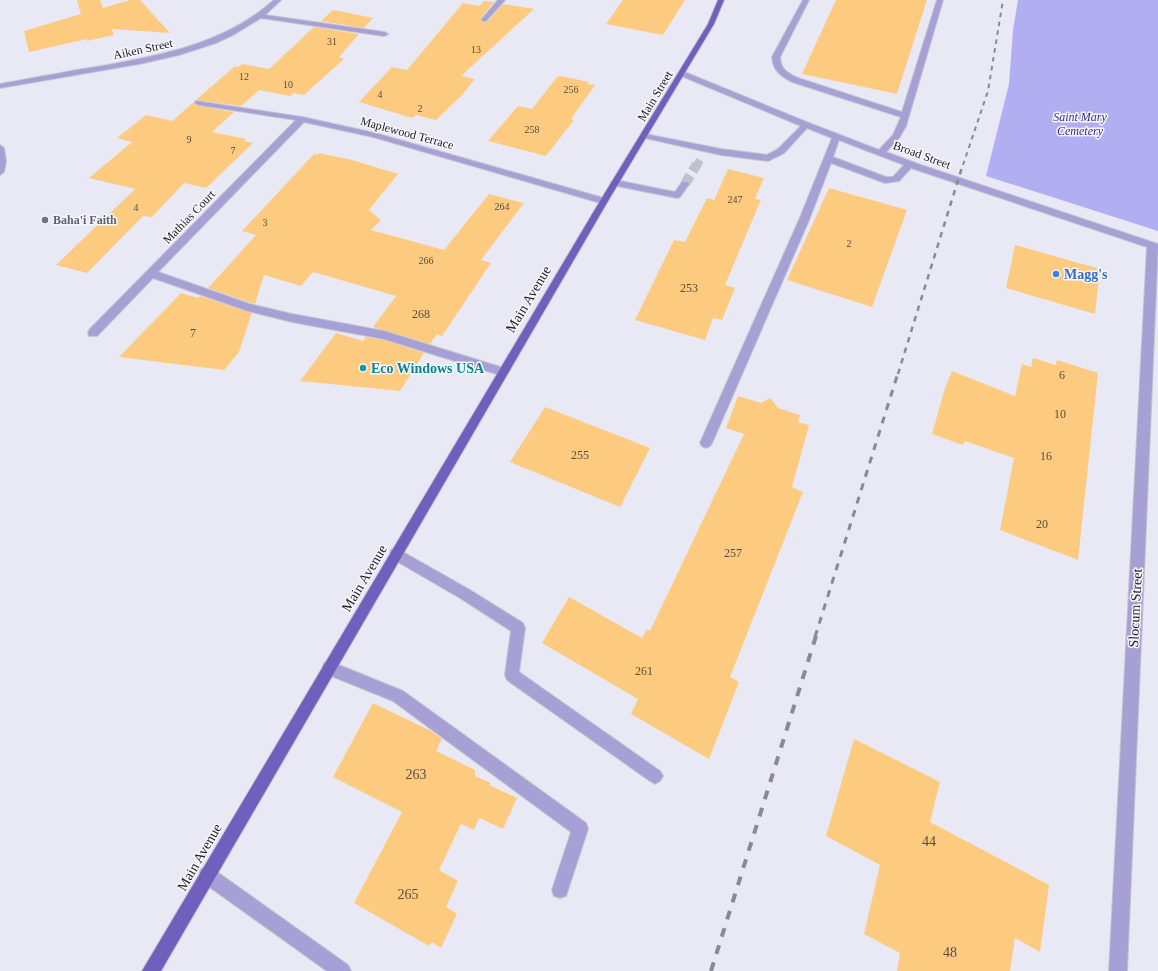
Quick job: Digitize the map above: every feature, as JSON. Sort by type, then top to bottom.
[{"type":"main road","name":"Main Street","points":[[604,201],[645,136],[711,24],[721,0]]},
{"type":"main road","name":"Main Avenue","points":[[151,971],[604,201]]},
{"type":"street","name":"Aiken Street","points":[[0,86],[122,65],[180,52],[220,38],[246,25],[260,16],[278,0]]},
{"type":"street","points":[[484,20],[502,0]]},
{"type":"street","points":[[806,0],[776,57],[776,65],[780,72],[795,80],[905,116]]},
{"type":"street","points":[[881,153],[896,136],[905,116],[940,0]]},
{"type":"street","points":[[260,16],[384,34]]},
{"type":"street","name":"Broad Street","points":[[682,73],[806,125],[910,164],[1155,247]]},
{"type":"street","name":"Maplewood Terrace","points":[[199,103],[302,119],[375,135],[604,201]]},
{"type":"street","name":"Mathias Court","points":[[93,333],[302,119]]},
{"type":"street","points":[[645,136],[703,151],[768,158],[781,152],[806,125]]},
{"type":"street","points":[[706,443],[804,220],[837,136]]},
{"type":"street","points":[[0,148],[2,161],[0,172]]},
{"type":"street","points":[[829,159],[885,180],[896,179],[910,164]]},
{"type":"street","points":[[615,183],[677,195],[686,184]]},
{"type":"street","name":"Slocum Street","points":[[1118,971],[1155,247]]},
{"type":"street","points":[[152,274],[248,307],[292,318],[384,335],[503,372]]},
{"type":"street","points":[[396,554],[465,594],[518,628],[512,675],[655,776]]},
{"type":"street","points":[[329,668],[398,696],[580,829],[560,890]]},
{"type":"street","points":[[207,875],[341,971]]},
{"type":"green space","name":"Saint Mary Cemetery","points":[[1018,0],[1158,0],[1158,231],[986,176],[1009,84],[1013,30]]},
{"type":"building","points":[[77,0],[100,0],[103,8],[130,0],[140,0],[170,33],[112,29],[114,35],[87,41],[87,39],[29,52],[24,31],[81,14]]},
{"type":"building","points":[[623,0],[685,0],[663,35],[606,24]]},
{"type":"building","points":[[836,0],[927,0],[897,94],[802,74]]},
{"type":"building","points":[[484,1],[494,2],[481,18],[482,22],[487,22],[503,4],[534,9],[461,76],[475,79],[462,95],[436,120],[416,115],[412,118],[359,102],[392,67],[407,70],[463,3],[479,6]]},
{"type":"building","points":[[333,10],[373,18],[364,28],[321,21]]},
{"type":"building","points":[[314,27],[359,34],[339,57],[344,59],[304,95],[293,93],[290,96],[259,90],[241,106],[196,100],[235,66],[238,67],[242,64],[269,69]]},
{"type":"building","points":[[561,76],[589,82],[588,84],[595,85],[571,119],[574,120],[546,156],[488,141],[518,106],[532,109],[557,77]]},
{"type":"building","points":[[194,102],[199,106],[234,112],[212,132],[246,139],[244,141],[253,143],[206,188],[184,183],[152,217],[143,216],[87,273],[56,265],[135,189],[89,178],[132,142],[117,138],[146,115],[172,121]]},
{"type":"building","points":[[319,153],[352,160],[398,174],[369,210],[381,220],[371,230],[444,250],[489,194],[524,203],[481,260],[491,263],[442,336],[437,334],[430,344],[373,327],[396,296],[313,272],[301,286],[264,275],[255,304],[208,288],[256,235],[242,231],[314,154],[317,155]]},
{"type":"building","points":[[728,169],[764,178],[755,199],[761,200],[725,285],[735,288],[722,320],[713,318],[705,340],[635,320],[674,240],[685,242],[707,198],[714,200]]},
{"type":"building","points":[[829,188],[907,210],[872,307],[787,280]]},
{"type":"building","points":[[1015,245],[1100,269],[1095,314],[1006,288]]},
{"type":"building","points":[[181,293],[198,298],[200,296],[252,313],[239,352],[224,370],[119,357]]},
{"type":"building","name":"Eco Windows USA","points":[[336,333],[363,341],[366,337],[384,340],[424,353],[400,391],[300,381]]},
{"type":"building","points":[[1033,358],[1056,365],[1057,360],[1098,373],[1078,560],[1000,530],[1014,458],[965,441],[963,445],[932,434],[945,388],[952,371],[1015,396],[1022,364],[1031,367]]},
{"type":"building","points":[[738,396],[761,403],[770,398],[778,408],[800,415],[798,422],[809,425],[792,487],[803,492],[730,677],[739,682],[709,759],[631,714],[638,699],[542,643],[569,597],[642,638],[647,629],[650,631],[744,434],[726,428]]},
{"type":"building","points":[[545,407],[650,448],[620,507],[510,462]]},
{"type":"building","points":[[373,703],[431,731],[442,739],[436,751],[475,770],[475,776],[491,783],[489,785],[517,798],[503,829],[479,818],[474,830],[461,824],[439,870],[458,881],[446,907],[457,914],[441,948],[432,942],[429,946],[354,903],[402,812],[333,777]]},
{"type":"building","points":[[854,739],[940,782],[930,822],[1049,885],[1040,952],[1015,938],[1010,971],[897,971],[900,953],[864,934],[880,865],[826,836]]},
{"type":"tunnel","points":[[697,165],[700,160]]},
{"type":"tunnel","points":[[685,184],[697,164]]},
{"type":"railway","points":[[963,165],[988,91],[1003,0]]},
{"type":"railway","points":[[898,374],[963,164]]},
{"type":"railway","points":[[815,637],[898,373]]},
{"type":"railway","points":[[711,971],[816,636]]},
{"type":"place","name":"Baha'i Faith","points":[[45,220]]},
{"type":"place","name":"Magg's","points":[[1056,274]]},
{"type":"place","name":"Eco Windows USA","points":[[363,368]]}]
